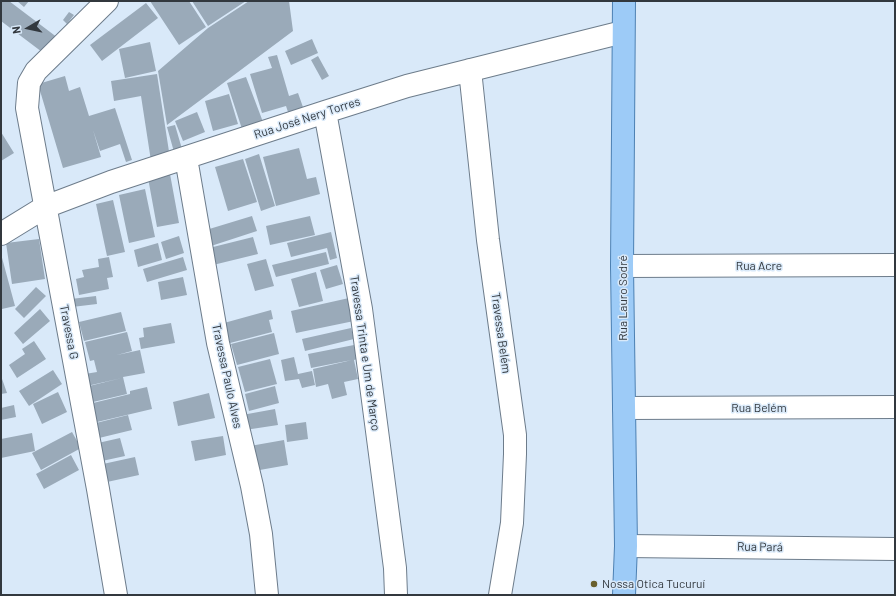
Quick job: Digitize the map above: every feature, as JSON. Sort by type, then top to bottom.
[{"type":"main road","name":"Rua Lauro Sodré","points":[[624,1],[622,266],[626,546],[624,595]]},
{"type":"street","name":"Travessa G","points":[[107,1],[36,71],[30,83],[27,108],[98,489],[116,595]]},
{"type":"street","name":"Rua José Nery Torres","points":[[1,234],[45,207],[111,182],[325,112],[407,86],[623,32]]},
{"type":"street","name":"Travessa Belém","points":[[470,70],[488,240],[515,435],[512,523],[500,595]]},
{"type":"street","name":"Travessa Trinta e Um de Março","points":[[325,112],[361,309],[395,568],[396,595]]},
{"type":"street","name":"Travessa Paulo Alves","points":[[186,158],[218,343],[253,493],[261,534],[267,595]]},
{"type":"street","name":"Rua Acre","points":[[622,266],[895,265]]},
{"type":"street","name":"Rua Belém","points":[[624,408],[895,407]]},
{"type":"street","name":"Rua Pará","points":[[626,546],[895,549]]},
{"type":"building","points":[[1,1],[9,1],[58,38],[46,55],[1,21]]},
{"type":"building","points":[[17,1],[29,1],[24,7]]},
{"type":"building","points":[[150,1],[189,1],[206,27],[179,45]]},
{"type":"building","points":[[192,1],[246,1],[208,26]]},
{"type":"building","points":[[249,1],[289,1],[293,31],[167,125],[158,71],[208,28]]},
{"type":"building","points":[[146,3],[158,18],[102,61],[90,45]]},
{"type":"building","points":[[69,12],[74,15],[67,24],[63,20]]},
{"type":"building","points":[[312,39],[318,53],[291,65],[285,51]]},
{"type":"building","points":[[150,42],[156,71],[125,78],[119,49]]},
{"type":"building","points":[[277,55],[289,96],[298,93],[304,110],[289,115],[286,106],[262,113],[250,74],[272,68],[268,57]]},
{"type":"building","points":[[318,56],[329,76],[322,80],[311,60]]},
{"type":"building","points":[[157,74],[170,158],[151,161],[141,96],[114,101],[111,81]]},
{"type":"building","points":[[65,76],[69,91],[80,87],[89,116],[115,108],[132,160],[126,162],[120,144],[100,151],[93,130],[101,157],[63,168],[38,84]]},
{"type":"building","points":[[246,77],[263,122],[242,129],[227,83]]},
{"type":"building","points":[[229,94],[238,124],[213,131],[205,101]]},
{"type":"building","points":[[197,112],[205,132],[183,141],[175,121]]},
{"type":"building","points":[[175,125],[182,149],[174,152],[167,127]]},
{"type":"building","points":[[1,132],[14,153],[1,161]]},
{"type":"building","points":[[299,148],[307,179],[316,177],[320,194],[276,206],[263,157]]},
{"type":"building","points":[[259,154],[275,206],[261,211],[245,159]]},
{"type":"building","points":[[243,159],[257,202],[228,211],[215,167]]},
{"type":"building","points":[[170,174],[179,223],[157,227],[148,178]]},
{"type":"building","points":[[145,189],[155,237],[129,243],[119,195]]},
{"type":"building","points":[[113,200],[125,252],[107,256],[96,204]]},
{"type":"building","points":[[252,216],[257,231],[211,246],[206,230]]},
{"type":"building","points":[[310,216],[315,235],[270,245],[266,226]]},
{"type":"building","points":[[331,232],[337,258],[330,260],[327,248],[291,257],[287,243]]},
{"type":"building","points":[[179,236],[184,253],[166,259],[161,242]]},
{"type":"building","points":[[253,237],[258,254],[213,265],[209,248]]},
{"type":"building","points":[[39,239],[45,279],[12,284],[6,243]]},
{"type":"building","points":[[158,243],[162,260],[138,267],[134,250]]},
{"type":"building","points":[[326,252],[329,264],[276,277],[272,265]]},
{"type":"building","points":[[1,254],[15,306],[2,309],[1,306]]},
{"type":"building","points":[[109,257],[113,277],[107,278],[109,289],[79,295],[76,279],[84,277],[82,270],[99,267],[98,259]]},
{"type":"building","points":[[183,257],[187,270],[147,282],[143,269]]},
{"type":"building","points":[[266,259],[274,286],[255,291],[247,264]]},
{"type":"building","points":[[337,265],[343,284],[326,289],[320,270]]},
{"type":"building","points":[[316,272],[323,301],[299,307],[291,279]]},
{"type":"building","points":[[183,277],[187,295],[161,300],[158,282]]},
{"type":"building","points":[[36,287],[46,296],[24,318],[15,309]]},
{"type":"building","points":[[96,296],[97,304],[72,307],[71,299]]},
{"type":"building","points":[[349,298],[354,321],[296,333],[291,311]]},
{"type":"building","points":[[40,309],[50,321],[23,344],[14,333]]},
{"type":"building","points":[[271,310],[273,319],[269,320],[272,332],[230,343],[224,323]]},
{"type":"building","points":[[121,312],[126,331],[84,341],[79,322]]},
{"type":"building","points":[[171,323],[175,343],[141,349],[139,338],[144,337],[143,328]]},
{"type":"building","points":[[351,328],[354,339],[305,351],[302,339]]},
{"type":"building","points":[[127,332],[132,351],[117,355],[140,350],[145,373],[123,377],[127,394],[93,402],[89,386],[122,378],[87,386],[85,374],[97,372],[94,360],[90,361],[85,342]]},
{"type":"building","points":[[274,333],[279,354],[237,365],[231,344]]},
{"type":"building","points":[[34,341],[46,359],[17,378],[9,365],[25,354],[22,349]]},
{"type":"building","points":[[354,345],[357,359],[354,360],[358,379],[344,382],[347,395],[332,399],[328,384],[316,387],[313,369],[352,360],[311,368],[308,354]]},
{"type":"building","points":[[294,357],[298,374],[312,371],[315,385],[302,388],[299,379],[285,381],[281,360]]},
{"type":"building","points":[[270,359],[277,384],[245,392],[238,367]]},
{"type":"building","points":[[53,370],[62,384],[29,406],[19,391]]},
{"type":"building","points":[[1,376],[7,393],[1,394]]},
{"type":"building","points":[[275,386],[279,403],[249,411],[245,394]]},
{"type":"building","points":[[147,387],[152,409],[97,422],[93,403],[130,394],[130,391]]},
{"type":"building","points":[[58,392],[67,412],[42,424],[33,404]]},
{"type":"building","points":[[209,393],[215,418],[178,426],[173,402]]},
{"type":"building","points":[[14,405],[16,417],[1,420],[1,408]]},
{"type":"building","points":[[275,409],[278,425],[245,430],[242,415]]},
{"type":"building","points":[[128,415],[132,430],[99,438],[96,423]]},
{"type":"building","points":[[306,422],[308,439],[287,442],[285,425]]},
{"type":"building","points":[[72,432],[81,448],[41,470],[32,453]]},
{"type":"building","points":[[32,433],[35,451],[1,458],[1,439]]},
{"type":"building","points":[[223,436],[226,455],[195,461],[191,441]]},
{"type":"building","points":[[120,438],[125,456],[102,461],[98,443]]},
{"type":"building","points":[[284,440],[288,465],[254,471],[250,446]]},
{"type":"building","points":[[71,455],[79,470],[44,489],[36,474]]},
{"type":"building","points":[[135,457],[139,475],[107,482],[103,464]]},
{"type":"place","name":"Nossa Otica Tucuruí","points":[[594,584]]}]
